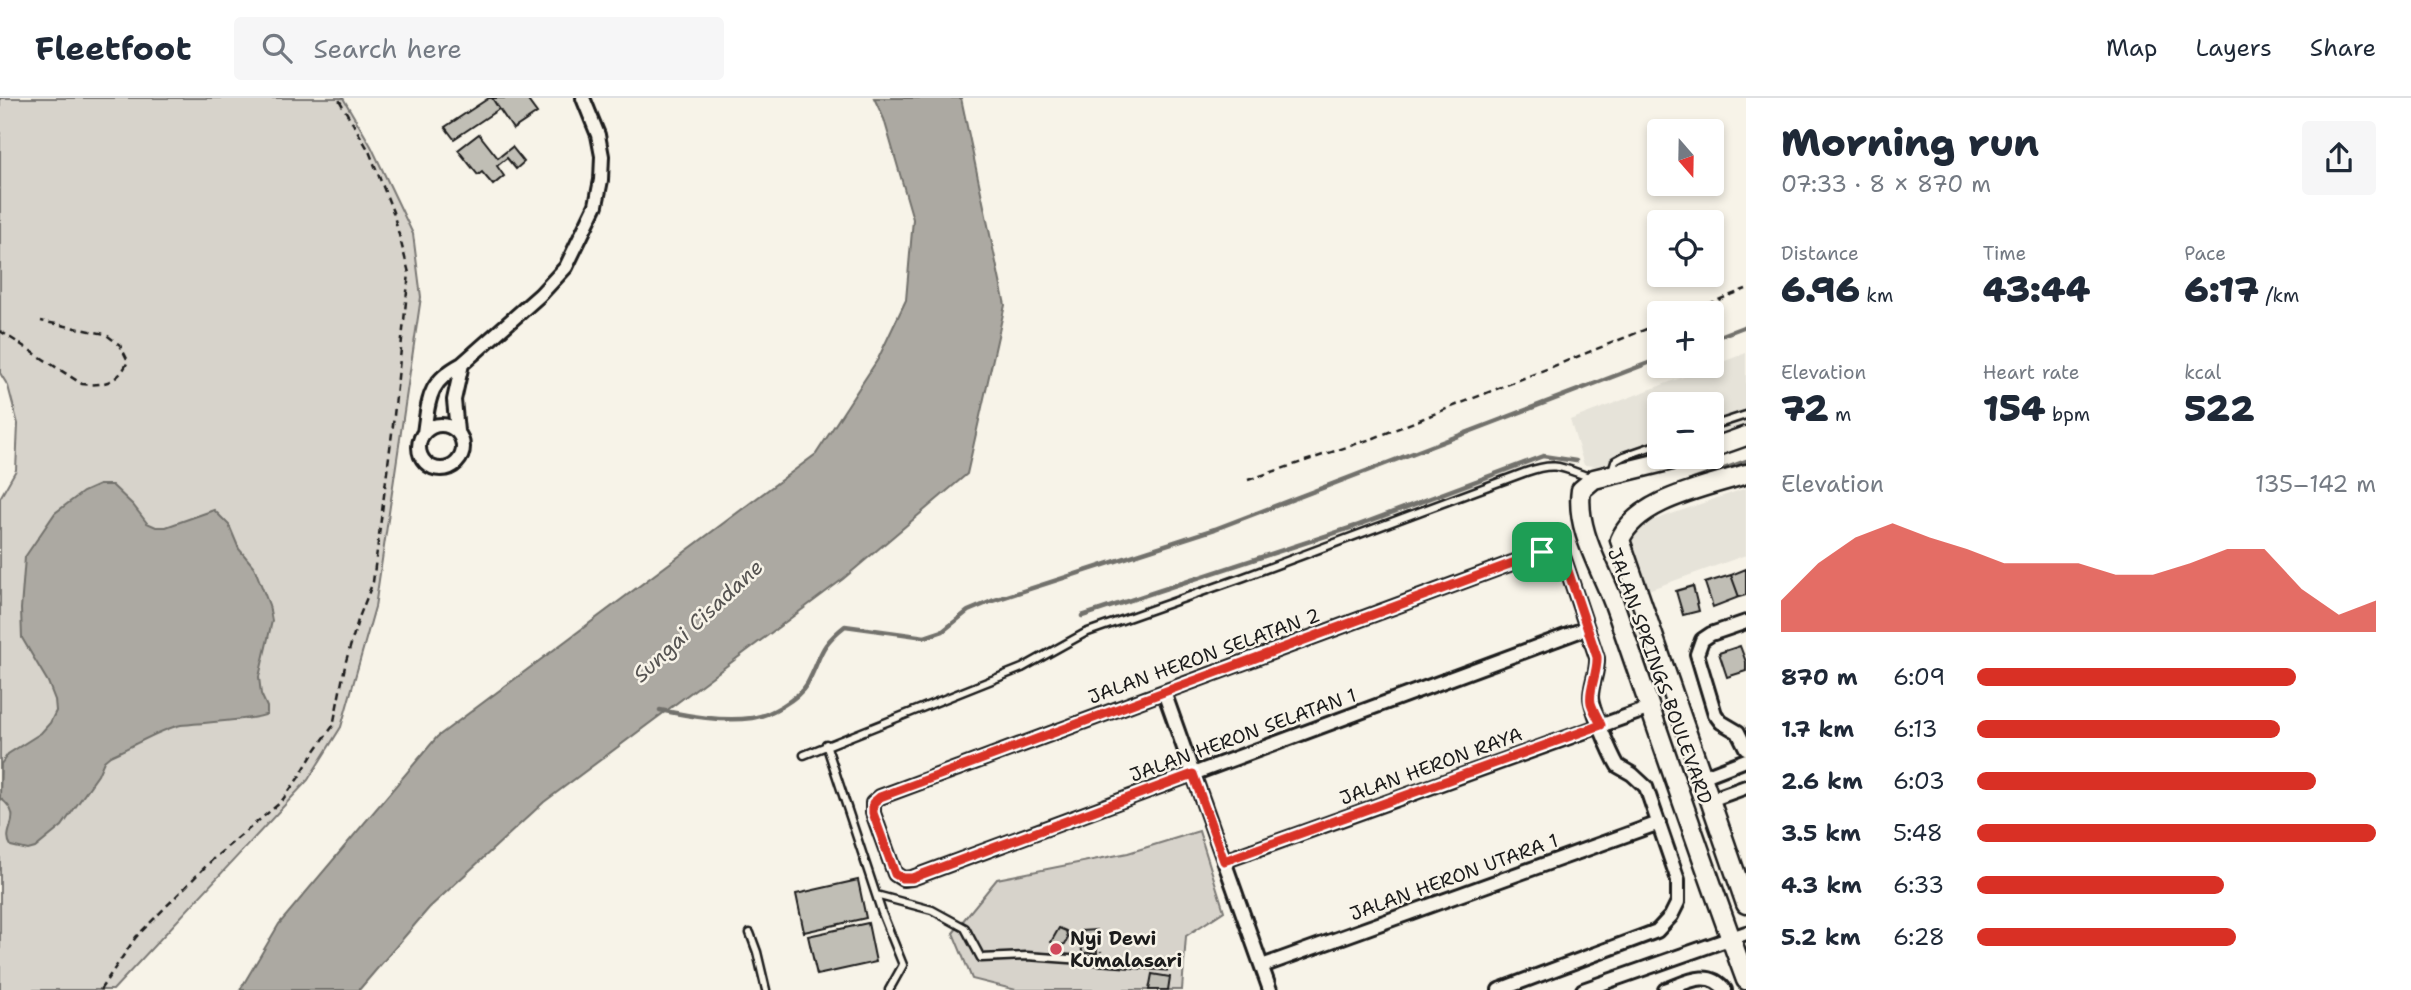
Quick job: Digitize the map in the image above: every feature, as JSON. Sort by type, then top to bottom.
[{"type":"main road","points":[[1724,443],[1746,436]]},
{"type":"main road","points":[[1606,472],[1647,464]]},
{"type":"main road","name":"JALAN SPRINGS BOULEVARD","points":[[1606,472],[1584,486],[1580,495],[1579,508],[1587,539],[1615,606],[1650,708],[1738,936],[1746,980]]},
{"type":"main road","name":"JALAN SPRINGS BOULEVARD","points":[[1746,474],[1655,505],[1631,521],[1620,540],[1746,904]]},
{"type":"main road","points":[[1587,539],[1620,540]]},
{"type":"street","points":[[462,364],[454,400],[457,432],[463,444],[459,459],[448,468],[440,468],[427,464],[419,446],[424,433],[429,399],[436,383],[462,364],[540,295],[566,267],[596,205],[602,156],[583,98]]},
{"type":"street","points":[[424,433],[443,425],[457,432]]},
{"type":"street","name":"JALAN HERON SELATAN 2","points":[[912,878],[902,878],[895,874],[873,813],[873,803],[880,797],[1542,552],[1554,550],[1563,556],[1587,628]]},
{"type":"street","points":[[1746,622],[1711,634],[1702,640],[1697,654],[1715,714],[1721,722],[1738,732],[1746,748]]},
{"type":"street","points":[[1499,990],[1657,931],[1671,916],[1678,902],[1678,880],[1646,787],[1618,766],[1591,701],[1591,688],[1598,671],[1597,657],[1587,628]]},
{"type":"street","name":"JALAN HERON SELATAN 1","points":[[912,878],[1587,628]]},
{"type":"street","points":[[1164,692],[1270,990]]},
{"type":"street","name":"JALAN HERON RAYA","points":[[1224,861],[1650,708]]},
{"type":"street","points":[[1702,777],[1746,760]]},
{"type":"street","points":[[1710,800],[1746,787]]},
{"type":"street","name":"JALAN HERON UTARA 1","points":[[1262,966],[1658,823]]},
{"type":"street","points":[[1583,990],[1738,936]]},
{"type":"street","points":[[1665,990],[1701,977],[1720,983],[1725,990]]},
{"type":"lane","points":[[1724,422],[1746,415]]},
{"type":"lane","points":[[804,755],[825,744],[1007,675],[1085,633],[1526,472],[1549,465],[1606,472],[1624,456],[1647,448]]},
{"type":"lane","points":[[825,744],[876,895],[903,965],[889,990]]},
{"type":"lane","points":[[876,895],[932,910],[965,928],[981,958],[1027,956],[1167,966]]},
{"type":"lane","points":[[750,933],[766,990]]},
{"type":"path","points":[[100,990],[136,937],[214,858],[281,802],[299,777],[333,726],[346,661],[373,582],[393,425],[408,273],[393,212],[369,151],[338,98]]},
{"type":"path","points":[[1716,301],[1746,289]]},
{"type":"path","points":[[0,331],[82,384],[96,386],[113,382],[123,373],[128,361],[120,345],[105,334],[41,321]]},
{"type":"path","points":[[1248,480],[1374,438],[1647,329]]},
{"type":"shaded area","points":[[0,98],[343,98],[371,146],[413,234],[421,297],[375,607],[341,727],[308,780],[113,990],[0,990],[0,498],[16,470],[18,424],[8,386],[0,373]]},
{"type":"shaded area","points":[[1746,353],[1746,432],[1724,440],[1724,392],[1647,392],[1647,464],[1638,470],[1584,465],[1570,420],[1680,378],[1724,378],[1724,361]]},
{"type":"shaded area","points":[[1746,488],[1746,555],[1637,594],[1626,541],[1643,524]]},
{"type":"shaded area","points":[[1199,831],[1224,911],[1186,936],[1182,990],[1016,990],[972,979],[953,933],[997,879],[1128,853]]},
{"type":"water","name":"Sungai Cisadane","points":[[874,98],[961,98],[1005,305],[967,474],[843,579],[544,802],[429,908],[359,990],[240,990],[279,924],[437,737],[816,454],[878,359],[906,300],[913,219],[884,119]]},
{"type":"water","points":[[99,485],[112,485],[147,523],[156,527],[166,527],[214,510],[229,525],[239,549],[254,567],[269,605],[272,621],[259,677],[267,714],[172,727],[110,756],[104,761],[98,775],[62,826],[35,848],[28,850],[11,846],[8,840],[12,812],[0,798],[1,764],[8,754],[41,733],[56,711],[48,682],[22,638],[25,557],[55,513],[83,492]]},
{"type":"building","points":[[492,98],[499,109],[454,139],[445,127]]},
{"type":"building","points":[[492,98],[526,98],[537,113],[513,129]]},
{"type":"building","points":[[479,134],[498,158],[512,147],[524,162],[516,169],[507,158],[497,166],[504,176],[493,185],[482,172],[478,175],[458,150]]},
{"type":"building","points":[[1746,569],[1746,595],[1739,597],[1731,575]]},
{"type":"building","points":[[1731,575],[1739,597],[1713,607],[1705,583]]},
{"type":"building","points":[[1693,586],[1699,611],[1683,615],[1676,591]]},
{"type":"building","points":[[1740,646],[1746,662],[1746,671],[1727,677],[1719,653]]},
{"type":"building","points":[[858,880],[866,918],[804,932],[796,894]]},
{"type":"building","points":[[868,923],[876,962],[817,975],[808,936]]},
{"type":"building","points":[[1059,928],[1066,931],[1068,938],[1065,944],[1057,946],[1051,942]]},
{"type":"building","points":[[1096,930],[1097,953],[1082,953],[1081,931]]},
{"type":"building","points":[[1152,974],[1170,977],[1168,990],[1149,990]]},
{"type":"waterway","points":[[1724,334],[1746,326]]},
{"type":"waterway","points":[[660,710],[717,719],[752,718],[767,714],[803,690],[821,653],[845,626],[925,637],[943,631],[968,611],[992,601],[1215,529],[1647,364]]},
{"type":"waterway","points":[[1082,616],[1356,526],[1543,456],[1576,461]]},
{"type":"waterway","points":[[1693,480],[1746,461]]},
{"type":"place","name":"Nyi Dewi Kumalasari","points":[[1056,949]]},
{"type":"route","points":[[1554,550],[1563,556],[1597,657],[1598,671],[1591,688],[1591,701],[1601,725],[1224,861],[1193,774],[912,878],[902,878],[895,874],[873,813],[873,803],[880,797],[1542,552],[1554,550]]}]
